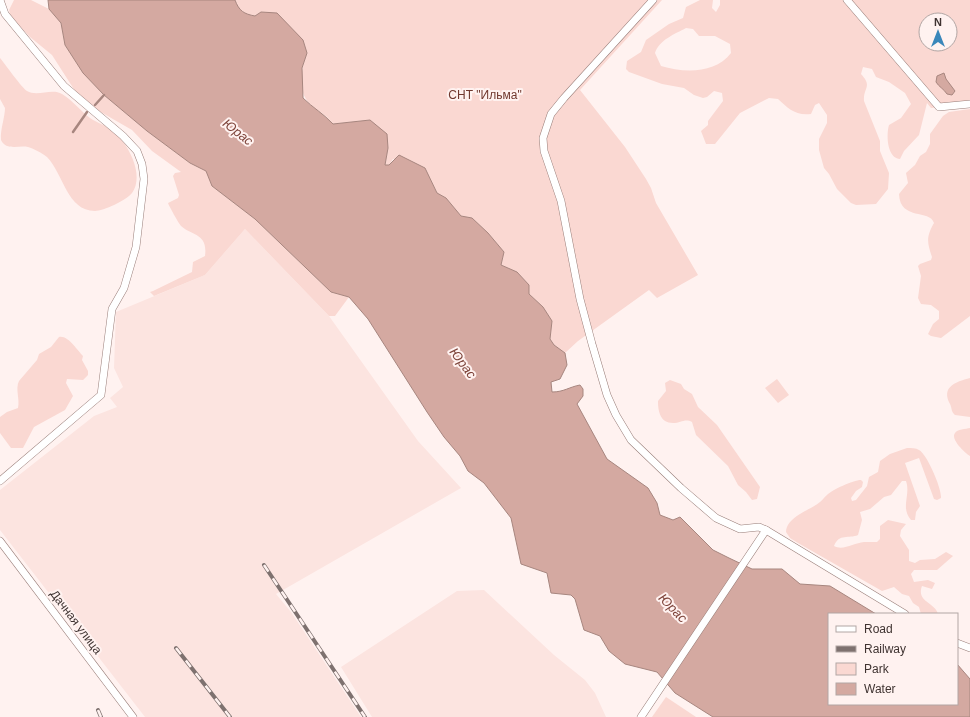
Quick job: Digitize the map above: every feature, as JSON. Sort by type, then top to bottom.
[{"type":"street","points":[[0,0],[6,14],[64,86],[123,136],[137,151],[142,164],[144,179],[136,247],[124,288],[112,310],[101,395],[0,481]]},
{"type":"street","points":[[653,0],[551,114],[543,138],[544,150],[561,201],[580,299],[607,395],[616,415],[631,440],[681,488],[716,518],[740,529],[759,526],[903,613]]},
{"type":"street","points":[[847,0],[939,107],[970,104]]},
{"type":"street","points":[[642,714],[766,530]]},
{"type":"street","name":"Дачная улица","points":[[0,542],[133,717]]},
{"type":"street","points":[[958,644],[970,648]]},
{"type":"shaded area","points":[[245,229],[329,316],[418,441],[461,488],[276,594],[291,612],[361,717],[145,717],[0,530],[0,490],[94,416],[117,407],[110,398],[123,387],[114,368],[116,312],[205,275]]},
{"type":"shaded area","points":[[484,590],[554,655],[585,680],[595,693],[606,717],[372,717],[341,667],[457,591]]},
{"type":"green space","points":[[14,0],[31,0],[49,9],[61,23],[65,45],[83,73],[104,95],[147,131],[190,163],[206,171],[212,186],[255,219],[331,292],[349,297],[335,316],[329,316],[245,229],[205,275],[154,296],[150,292],[192,272],[193,262],[205,256],[204,243],[202,239],[181,226],[168,203],[178,198],[179,195],[173,176],[175,173],[181,172],[152,151],[132,130],[99,111],[77,94],[52,55],[30,37],[11,17],[9,10]]},
{"type":"green space","name":"СНТ \"Ильма\"","points":[[235,0],[662,0],[580,90],[625,147],[646,179],[656,203],[698,275],[657,298],[649,290],[578,341],[565,353],[554,345],[550,339],[552,321],[543,307],[529,294],[529,285],[517,272],[501,265],[504,252],[488,233],[472,218],[461,216],[446,198],[437,193],[425,168],[393,159],[389,165],[385,165],[388,148],[370,120],[333,124],[327,117],[314,108],[304,96],[301,82],[301,75],[307,53],[255,16],[244,14],[238,8]]},
{"type":"green space","points":[[700,0],[713,0],[712,8],[716,12],[720,5],[720,0],[970,0],[970,105],[931,108],[927,103],[919,135],[904,151],[900,159],[896,158],[892,155],[888,145],[889,125],[901,118],[911,104],[905,93],[889,82],[876,77],[872,69],[863,67],[861,74],[865,78],[867,85],[864,101],[880,141],[880,151],[889,173],[888,189],[876,204],[856,205],[851,203],[837,189],[824,168],[819,150],[819,139],[827,123],[827,115],[819,103],[815,105],[811,114],[800,114],[792,111],[778,99],[769,98],[740,113],[715,144],[706,144],[701,131],[708,125],[708,121],[723,101],[722,93],[714,91],[707,97],[703,98],[694,95],[684,88],[662,84],[629,72],[626,69],[627,61],[641,52],[646,40],[669,24],[683,18],[686,7]],"holes":[[[686,28],[693,29],[699,36],[715,36],[730,44],[731,53],[717,65],[699,70],[679,70],[661,66],[655,53],[660,44]]]},
{"type":"green space","points":[[0,58],[27,91],[31,93],[58,92],[69,99],[90,118],[110,129],[119,136],[129,151],[136,169],[136,186],[129,196],[115,205],[99,211],[86,209],[78,205],[66,190],[53,164],[47,157],[28,147],[9,147],[3,143],[1,136],[5,108],[0,99]]},
{"type":"green space","points":[[970,109],[970,316],[941,338],[928,334],[933,324],[939,319],[939,311],[931,305],[921,304],[918,298],[921,276],[918,266],[931,260],[932,257],[928,240],[934,223],[927,216],[904,208],[899,194],[908,183],[906,173],[915,165],[920,156],[926,152],[930,144],[930,134],[943,116],[949,112]]},
{"type":"green space","points":[[59,337],[66,338],[83,356],[82,360],[88,371],[88,375],[83,380],[67,379],[66,383],[73,396],[65,410],[34,427],[23,448],[11,448],[0,433],[0,417],[7,412],[18,408],[17,387],[19,381],[37,360],[39,354],[51,347]]},
{"type":"green space","points":[[970,378],[970,417],[955,415],[952,411],[948,398],[948,389],[959,381]]},
{"type":"green space","points":[[777,379],[789,395],[778,403],[765,388]]},
{"type":"green space","points":[[670,380],[681,384],[684,389],[692,394],[698,407],[717,425],[760,487],[757,499],[752,500],[738,485],[728,466],[696,435],[692,422],[685,421],[673,423],[663,419],[659,412],[658,401],[666,391],[665,383]]},
{"type":"green space","points":[[970,428],[970,456],[959,446],[954,436],[955,433],[962,429]]},
{"type":"green space","points":[[907,448],[918,449],[930,465],[937,480],[941,498],[937,500],[934,499],[919,458],[905,463],[920,506],[916,512],[915,520],[911,520],[906,510],[907,486],[906,481],[902,481],[891,495],[884,497],[870,509],[860,512],[862,520],[858,535],[841,538],[834,546],[841,548],[864,542],[877,542],[880,539],[880,526],[888,520],[906,524],[901,530],[900,536],[909,550],[909,561],[915,563],[920,560],[935,559],[946,552],[953,556],[937,570],[914,570],[911,574],[914,582],[928,580],[935,583],[932,589],[922,586],[921,591],[924,599],[938,613],[921,613],[919,607],[913,603],[909,596],[902,594],[894,587],[882,591],[798,543],[790,538],[786,532],[787,526],[790,522],[800,514],[816,505],[830,493],[848,483],[861,480],[863,482],[862,487],[856,491],[851,498],[852,501],[856,500],[867,486],[869,477],[878,472],[880,461],[890,454]]},
{"type":"green space","points":[[666,697],[696,717],[652,717]]},
{"type":"water","name":"Юрас","points":[[48,0],[235,0],[238,7],[248,14],[255,16],[261,12],[277,13],[303,40],[307,53],[302,68],[303,98],[333,124],[370,120],[387,134],[388,148],[385,165],[389,165],[399,155],[425,168],[437,193],[446,198],[461,216],[472,218],[488,233],[504,252],[501,265],[517,272],[529,285],[529,294],[543,307],[552,321],[550,339],[554,345],[565,353],[567,365],[560,379],[551,382],[552,392],[580,385],[583,389],[583,396],[577,404],[607,459],[648,488],[657,503],[660,515],[673,520],[680,517],[713,550],[752,569],[782,569],[800,584],[830,586],[874,613],[828,613],[828,705],[958,705],[958,665],[970,679],[970,717],[713,717],[675,693],[657,672],[625,664],[609,651],[600,636],[584,630],[575,599],[571,595],[551,593],[547,573],[521,564],[511,518],[484,483],[468,471],[460,456],[444,437],[427,412],[368,319],[349,297],[331,292],[255,219],[212,186],[206,171],[190,163],[147,131],[104,95],[83,73],[65,45],[61,23],[49,9]]},
{"type":"water","points":[[944,73],[946,79],[955,91],[952,95],[947,94],[936,82],[937,76]]},
{"type":"waterway","points":[[95,105],[104,95]]},
{"type":"waterway","points":[[73,132],[87,112]]},
{"type":"railway","points":[[264,565],[365,717]]},
{"type":"railway","points":[[176,648],[230,717]]},
{"type":"railway","points":[[98,710],[101,717]]}]
